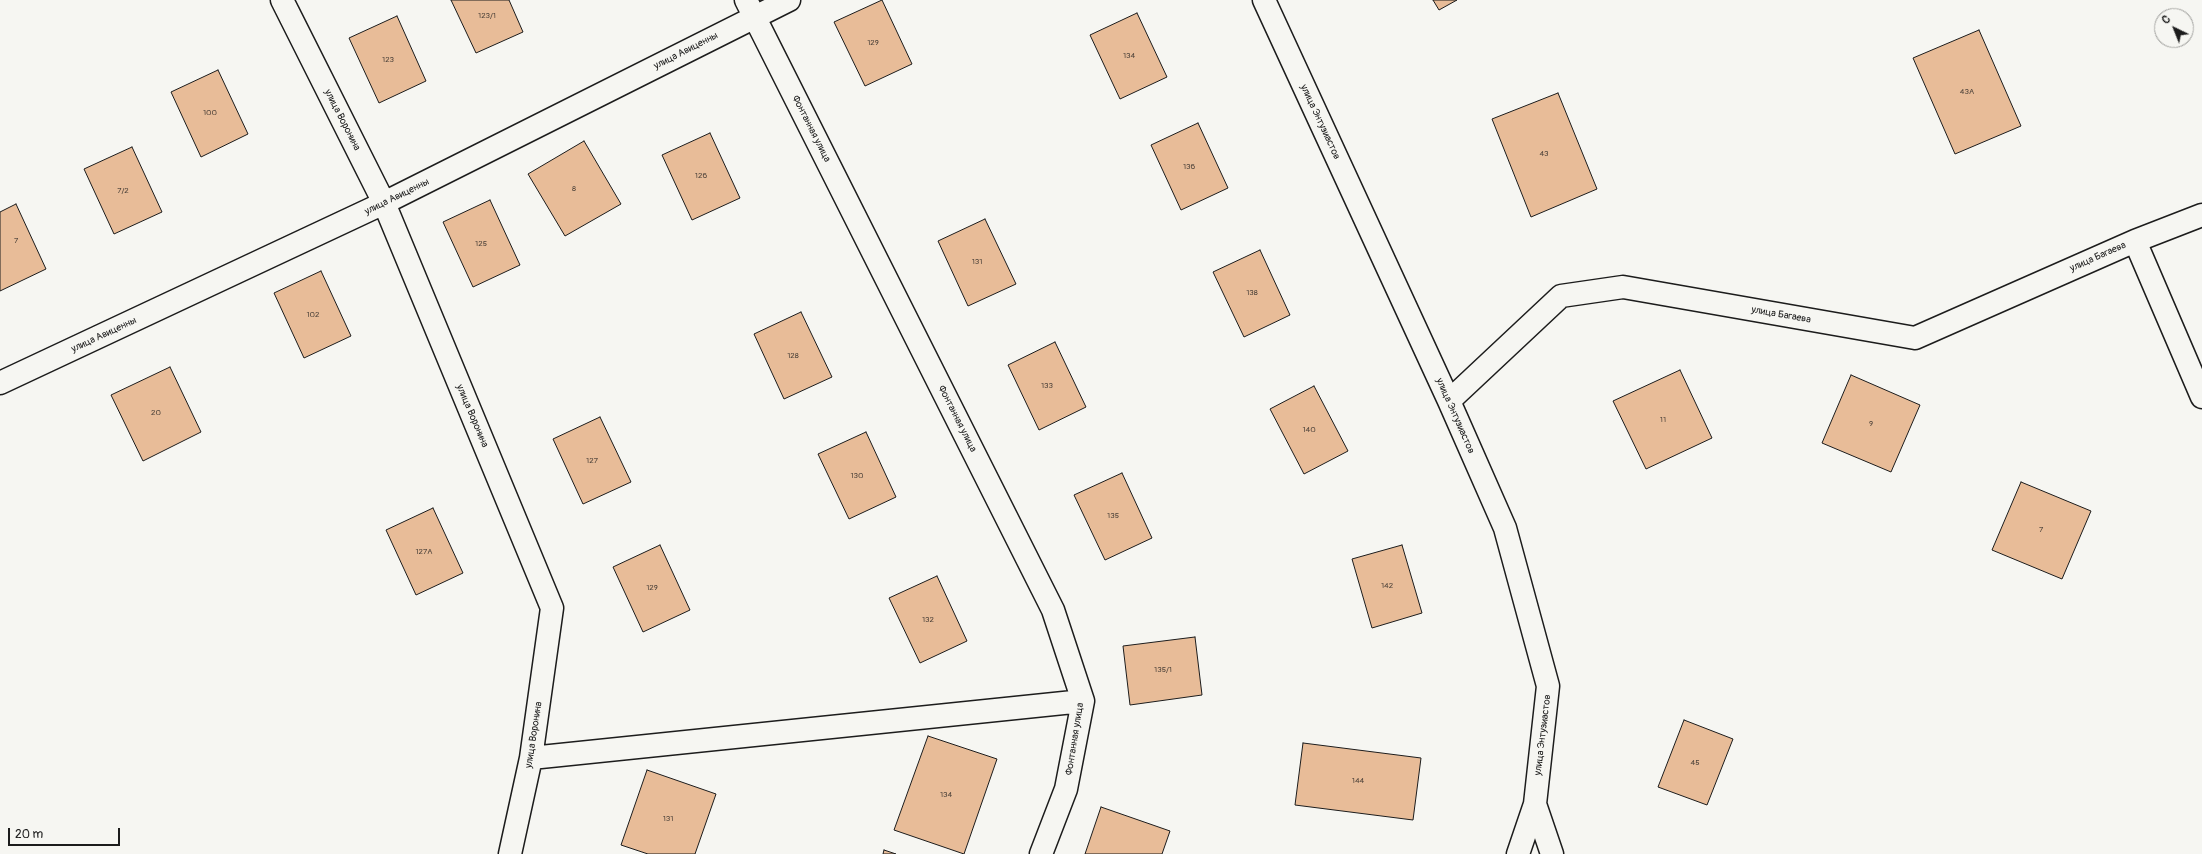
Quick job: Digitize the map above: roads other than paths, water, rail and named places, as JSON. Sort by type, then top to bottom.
[{"type":"street","name":"улица Воронина","points":[[282,0],[384,203],[552,608],[531,758],[510,854]]},
{"type":"street","name":"улица Авиценны","points":[[0,383],[384,203],[750,8],[789,0]]},
{"type":"street","name":"улица Энтузиастов","points":[[1264,0],[1505,528],[1548,686],[1535,804],[1518,854]]},
{"type":"street","name":"Фонтанная улица","points":[[750,8],[1053,610],[1083,701],[1066,789],[1042,854]]},
{"type":"street","name":"улица Багаева","points":[[1448,401],[1561,296],[1623,287],[1915,338],[2136,241],[2202,215]]},
{"type":"street","name":"улица Багаева","points":[[2136,241],[2202,397]]},
{"type":"street","points":[[531,758],[1083,701]]},
{"type":"street","points":[[1535,804],[1552,854]]}]
